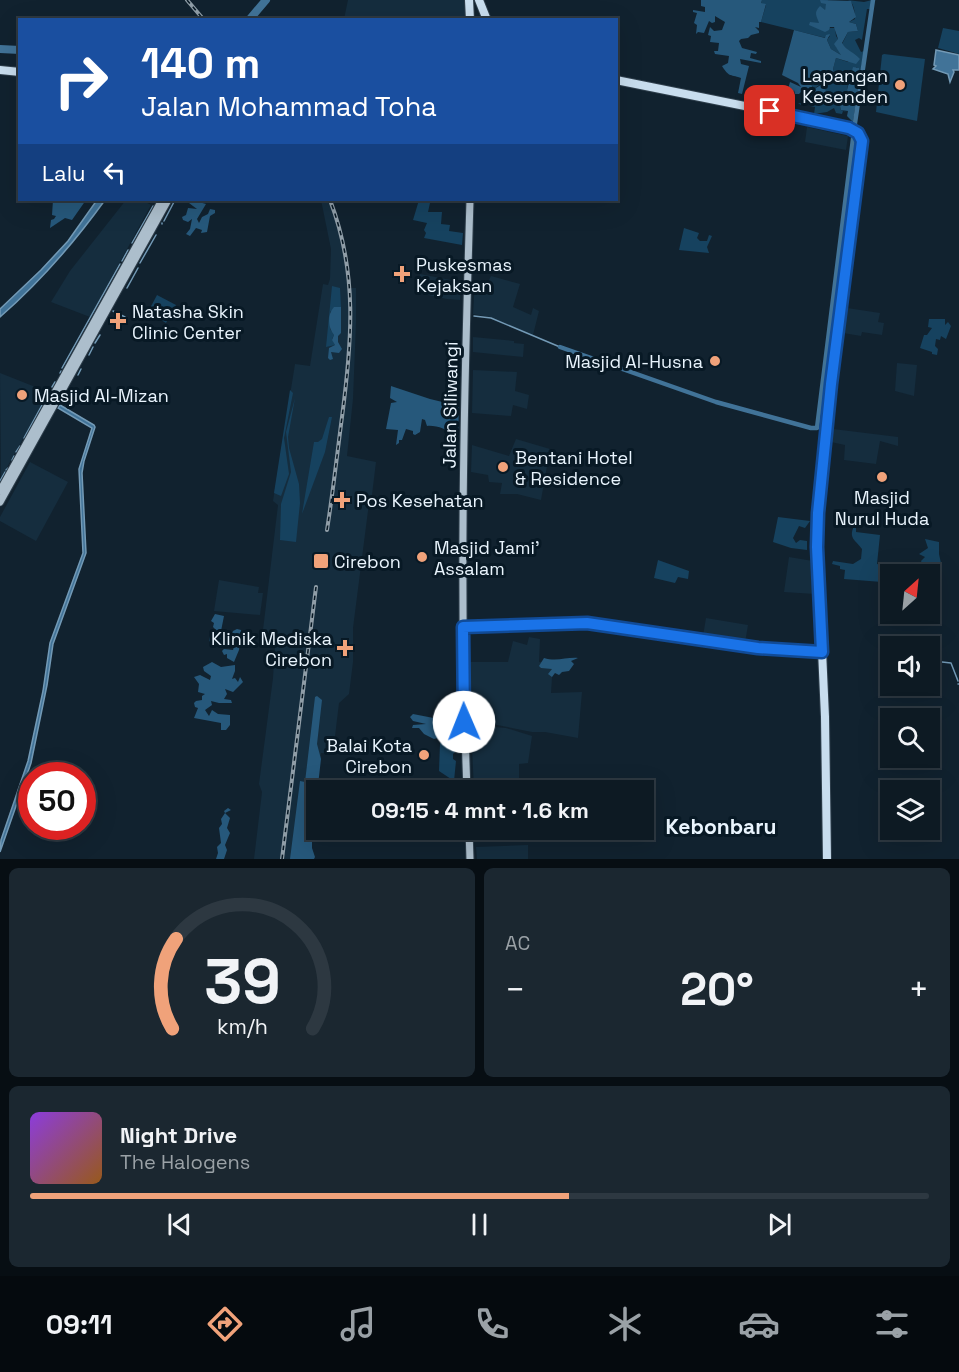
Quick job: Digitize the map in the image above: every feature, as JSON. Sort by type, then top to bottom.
[{"type":"highway","points":[[469,0],[470,18]]},
{"type":"highway","points":[[479,0],[486,18]]},
{"type":"highway","points":[[0,70],[18,72]]},
{"type":"highway","points":[[618,80],[855,131],[862,143],[831,384],[818,513],[817,547],[826,722],[827,859]]},
{"type":"main road","points":[[0,491],[53,403],[141,243],[162,201]]},
{"type":"main road","points":[[141,243],[167,201]]},
{"type":"main road","name":"Jalan Siliwangi","points":[[467,780],[463,627],[470,201]]},
{"type":"main road","points":[[0,502],[46,415]]},
{"type":"main road","points":[[469,840],[470,859]]},
{"type":"street","points":[[463,627],[587,623],[758,648],[822,652]]},
{"type":"shaded area","points":[[348,0],[465,0],[465,18],[344,18]]},
{"type":"shaded area","points":[[701,0],[762,0],[761,3],[766,4],[759,28],[755,27],[759,33],[739,41],[742,48],[757,52],[756,54],[751,53],[750,58],[761,61],[761,63],[740,59],[741,64],[749,66],[742,94],[738,93],[741,78],[728,74],[722,66],[728,63],[729,56],[715,54],[714,51],[718,51],[719,43],[710,42],[711,36],[708,35],[710,27],[714,31],[722,30],[725,22],[715,16],[715,22],[709,21],[704,33],[696,34],[697,25],[694,23],[697,13],[693,10],[705,12],[705,7],[701,6]]},
{"type":"shaded area","points":[[762,0],[828,0],[823,17],[829,28],[835,28],[838,39],[836,47],[841,55],[831,49],[827,40],[830,36],[826,38],[761,22],[766,5],[761,3]]},
{"type":"shaded area","points":[[820,0],[851,1],[856,17],[849,22],[856,24],[858,31],[848,32],[842,43],[860,59],[856,64],[836,58],[834,74],[829,80],[820,78],[818,74],[814,75],[811,80],[812,87],[814,89],[821,85],[827,92],[825,96],[818,96],[814,104],[809,92],[803,90],[795,94],[794,90],[792,94],[788,94],[790,82],[801,87],[782,75],[794,30],[825,38],[830,34],[827,40],[831,49],[841,55],[834,44],[838,39],[834,27],[830,27],[825,32],[809,25],[810,22],[819,23],[816,13],[820,6],[825,10],[826,4],[821,3]]},
{"type":"shaded area","points":[[847,0],[864,2],[872,0],[870,9],[867,9],[862,40],[859,38],[855,40],[861,52],[864,51],[860,74],[857,67],[850,73],[847,90],[850,95],[843,95],[842,100],[847,101],[842,102],[841,110],[848,112],[836,113],[834,108],[827,112],[814,114],[815,107],[806,102],[801,105],[798,103],[801,103],[803,94],[808,92],[812,103],[815,103],[818,96],[827,94],[823,86],[819,85],[814,89],[811,80],[814,75],[818,74],[820,78],[826,80],[831,78],[836,58],[848,62],[852,54],[842,44],[848,32],[858,31],[856,24],[849,22],[855,19],[855,13],[853,5]]},
{"type":"shaded area","points":[[943,28],[959,31],[959,54],[938,48]]},
{"type":"shaded area","points":[[936,50],[959,55],[959,70],[953,70],[950,82],[948,74],[933,69],[936,66],[934,65]]},
{"type":"shaded area","name":"Lapangan Kesenden","points":[[882,55],[925,59],[917,121],[876,112]]},
{"type":"shaded area","points":[[853,67],[859,68],[860,74],[853,122],[847,116],[848,111],[841,110],[840,106],[842,102],[848,100],[850,95],[847,90]]},
{"type":"shaded area","points":[[807,127],[848,136],[846,150],[805,142]]},
{"type":"shaded area","points":[[53,201],[85,201],[72,220],[65,218],[50,228],[51,220],[56,216],[52,215]]},
{"type":"shaded area","points":[[96,201],[104,201],[43,276],[0,317],[0,309],[68,241]]},
{"type":"shaded area","points":[[125,201],[144,201],[151,205],[90,317],[51,302],[70,271]]},
{"type":"shaded area","points":[[186,201],[199,201],[206,204],[197,219],[199,223],[210,209],[215,210],[215,213],[210,216],[207,232],[201,233],[202,230],[196,228],[190,236],[186,234],[190,229],[192,219],[188,222],[182,217],[186,215],[188,208],[197,209]]},
{"type":"shaded area","points":[[321,201],[332,201],[345,244],[351,288],[356,288],[353,399],[347,456],[376,462],[353,628],[353,662],[349,694],[339,703],[333,753],[321,753],[318,780],[306,780],[306,840],[310,840],[308,859],[254,859],[262,792],[259,784],[275,646],[263,630],[278,505],[273,501],[295,364],[310,366],[323,284],[328,285],[331,249]]},
{"type":"shaded area","points":[[419,201],[430,203],[428,212],[442,212],[441,224],[450,225],[449,231],[463,233],[462,245],[424,238],[427,223],[413,220]]},
{"type":"shaded area","points":[[684,228],[699,233],[697,238],[700,241],[707,241],[709,235],[712,236],[707,247],[709,253],[679,250]]},
{"type":"shaded area","points":[[420,274],[461,282],[460,300],[419,293]]},
{"type":"shaded area","points":[[491,276],[520,284],[513,307],[531,315],[533,308],[539,311],[533,335],[490,317],[473,314],[475,281],[487,284]]},
{"type":"shaded area","points":[[332,286],[340,288],[341,307],[330,312],[330,329],[334,335],[332,339],[335,345],[326,347]]},
{"type":"shaded area","points":[[157,295],[176,305],[166,323],[148,312]]},
{"type":"shaded area","points":[[334,307],[341,307],[341,333],[338,336],[338,342],[342,349],[339,353],[331,352],[333,359],[330,360],[328,358],[329,348],[335,345],[332,340],[334,335],[330,329],[329,317]]},
{"type":"shaded area","points":[[847,308],[880,313],[878,322],[884,323],[882,335],[862,332],[861,336],[843,333]]},
{"type":"shaded area","points":[[929,319],[945,319],[945,325],[948,322],[951,326],[946,339],[941,336],[940,340],[936,339],[937,355],[920,348],[924,335],[927,335],[932,328],[928,327]]},
{"type":"shaded area","points":[[473,337],[524,344],[523,357],[473,352]]},
{"type":"shaded area","points":[[897,363],[917,365],[914,396],[895,391]]},
{"type":"shaded area","points":[[473,370],[517,372],[515,391],[529,395],[527,409],[513,405],[511,416],[472,413]]},
{"type":"shaded area","points":[[0,373],[38,388],[37,391],[47,396],[1,478]]},
{"type":"shaded area","points":[[391,386],[459,406],[458,436],[453,436],[442,428],[427,426],[425,420],[422,419],[420,432],[415,435],[413,431],[406,429],[402,440],[399,440],[396,445],[398,430],[386,429],[391,403],[397,402],[390,398]]},
{"type":"shaded area","points":[[290,390],[293,393],[284,438],[289,474],[281,496],[274,493]]},
{"type":"shaded area","points":[[295,398],[288,437],[299,484],[300,503],[296,542],[280,540],[281,504],[291,472],[286,432]]},
{"type":"shaded area","points":[[60,405],[95,427],[82,473],[86,553],[53,644],[31,762],[28,762],[43,691],[50,643],[83,553],[79,469],[92,428],[58,408]]},
{"type":"shaded area","points":[[329,417],[332,417],[325,452],[302,514],[314,442],[322,439]]},
{"type":"shaded area","points":[[833,429],[898,437],[898,446],[880,441],[876,464],[844,460],[845,445],[831,442]]},
{"type":"shaded area","points":[[516,439],[550,449],[541,500],[517,494],[500,494],[502,483],[489,482],[488,475],[471,472],[472,445],[509,456]]},
{"type":"shaded area","points":[[30,462],[68,482],[36,541],[0,521],[0,517]]},
{"type":"shaded area","points":[[778,517],[810,521],[805,528],[799,526],[793,538],[796,543],[800,540],[807,541],[807,550],[773,542]]},
{"type":"shaded area","points":[[856,526],[856,532],[880,535],[877,564],[880,564],[880,582],[844,579],[845,570],[832,564],[833,561],[853,564],[861,559],[862,549],[852,537],[852,530]]},
{"type":"shaded area","points":[[925,539],[939,542],[942,568],[940,564],[922,564],[921,561],[925,557],[919,554],[928,548]]},
{"type":"shaded area","points":[[789,557],[813,561],[815,594],[784,592]]},
{"type":"shaded area","points":[[658,560],[689,571],[688,579],[678,577],[675,583],[654,578]]},
{"type":"shaded area","points":[[219,580],[259,587],[258,593],[263,593],[260,615],[214,611]]},
{"type":"shaded area","points":[[215,614],[224,616],[221,631],[231,636],[233,631],[241,630],[239,650],[234,662],[222,651],[224,649],[233,650],[234,647],[229,644],[230,638],[214,644],[209,641],[210,636],[217,631],[211,621]]},
{"type":"shaded area","points":[[706,618],[748,625],[745,643],[703,636]]},
{"type":"shaded area","points":[[529,637],[540,639],[539,662],[553,663],[551,693],[582,692],[578,738],[492,724],[471,724],[470,662],[508,662],[513,641],[527,645]]},
{"type":"shaded area","points":[[544,658],[553,660],[578,658],[571,661],[574,664],[569,671],[559,675],[555,673],[552,677],[548,674],[552,669],[539,666]]},
{"type":"shaded area","points":[[212,662],[221,667],[235,665],[232,679],[235,678],[238,682],[240,677],[243,682],[233,692],[225,689],[227,694],[224,699],[231,700],[232,703],[211,701],[212,705],[205,710],[209,716],[212,710],[218,714],[230,715],[230,725],[226,730],[221,730],[221,723],[194,718],[198,708],[194,703],[202,700],[205,694],[198,692],[199,684],[194,677],[200,675],[210,680],[211,676],[204,671],[203,667]]},
{"type":"shaded area","points":[[315,697],[322,700],[317,744],[321,759],[319,780],[306,780],[306,840],[312,840],[315,857],[314,859],[290,859],[300,781],[305,782]]},
{"type":"shaded area","points":[[413,714],[457,722],[457,726],[449,734],[434,739],[424,734],[419,728],[412,728],[413,725],[426,724],[413,721],[410,717]]},
{"type":"shaded area","points":[[471,725],[506,728],[532,736],[528,763],[519,764],[519,780],[474,780]]},
{"type":"shaded area","points":[[455,736],[454,780],[439,771],[440,743]]},
{"type":"shaded area","points":[[18,790],[18,800],[0,852],[1,840]]},
{"type":"shaded area","points":[[225,813],[230,818],[227,828],[230,833],[225,845],[227,850],[224,859],[216,859],[217,847],[221,843],[219,828]]},
{"type":"shaded area","points":[[528,845],[528,859],[477,859],[476,847]]},
{"type":"waterway","points":[[251,18],[266,0]]},
{"type":"waterway","points":[[560,347],[716,402],[817,428],[855,123],[873,0]]},
{"type":"waterway","points":[[0,49],[18,50]]},
{"type":"waterway","points":[[164,221],[174,201]]},
{"type":"waterway","points":[[132,243],[153,206]]},
{"type":"waterway","points":[[140,263],[156,235]]},
{"type":"waterway","points":[[122,261],[128,250]]},
{"type":"waterway","points":[[62,368],[120,264]]},
{"type":"waterway","points":[[127,288],[138,268]]},
{"type":"waterway","points":[[113,311],[125,317]]},
{"type":"waterway","points":[[474,316],[491,318],[560,347]]},
{"type":"waterway","points":[[95,343],[100,335]]},
{"type":"waterway","points":[[89,355],[93,347]]},
{"type":"waterway","points":[[78,375],[81,369]]},
{"type":"waterway","points":[[52,387],[55,382]]},
{"type":"waterway","points":[[66,397],[68,393]]},
{"type":"waterway","points":[[24,438],[47,396]]},
{"type":"waterway","points":[[16,452],[20,446]]},
{"type":"waterway","points":[[12,460],[14,456]]},
{"type":"waterway","points":[[0,481],[5,472]]},
{"type":"waterway","points":[[940,662],[951,663],[958,681]]},
{"type":"railway","points":[[187,0],[202,18]]},
{"type":"railway","points":[[327,530],[346,389],[350,334],[349,281],[339,227],[330,201]]},
{"type":"railway","points":[[282,859],[316,587]]},
{"type":"place","name":"Lapangan Kesenden","points":[[900,85]]},
{"type":"place","name":"Puskesmas Kejaksan","points":[[402,274]]},
{"type":"place","name":"Natasha Skin Clinic Center","points":[[118,321]]},
{"type":"place","name":"Masjid Al-Husna","points":[[715,361]]},
{"type":"place","name":"Masjid Al-Mizan","points":[[22,395]]},
{"type":"place","name":"Bentani Hotel & Residence","points":[[503,467]]},
{"type":"place","name":"Masjid Nurul Huda","points":[[882,477]]},
{"type":"place","name":"Pos Kesehatan","points":[[342,500]]},
{"type":"place","name":"Masjid Jami' Assalam","points":[[422,557]]},
{"type":"place","name":"Cirebon","points":[[321,561]]},
{"type":"place","name":"Klinik Mediska Cirebon","points":[[345,648]]},
{"type":"place","name":"Balai Kota Cirebon","points":[[424,755]]},
{"type":"district","name":"Kebonbaru","points":[[721,826]]},
{"type":"route","points":[[464,722],[463,627],[587,623],[758,648],[822,652],[817,547],[818,513],[831,384],[862,141],[861,136],[849,128],[770,111]]}]
